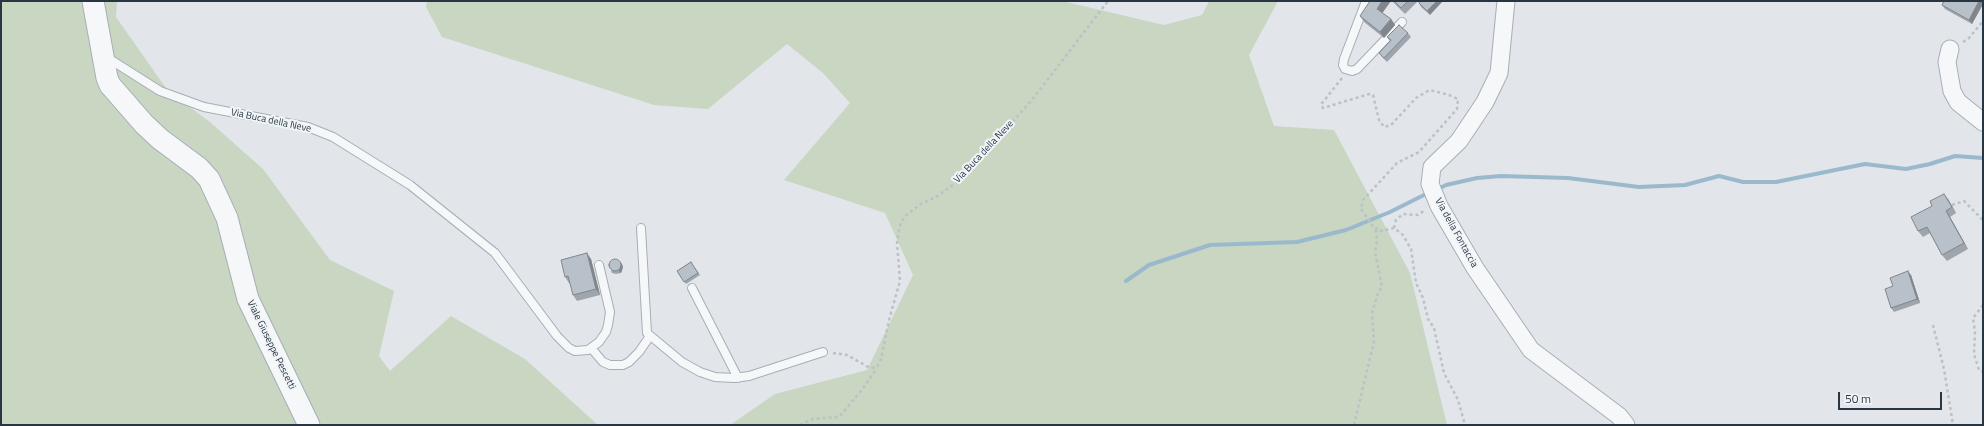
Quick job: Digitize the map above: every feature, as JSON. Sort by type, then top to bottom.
[{"type":"street","name":"Viale Giuseppe Pescetti","points":[[93,1],[106,78],[125,104],[160,139],[199,168],[209,179],[227,218],[248,299],[309,425]]},
{"type":"street","points":[[1434,192],[1432,168],[1459,141],[1485,102],[1499,73],[1506,1]]},
{"type":"street","points":[[1950,48],[1947,62],[1952,91],[1958,102],[1983,122]]},
{"type":"street","name":"Via della Fontaccia","points":[[1434,192],[1475,268],[1532,350],[1619,416],[1626,425]]},
{"type":"lane","points":[[1366,1],[1344,59],[1343,65],[1345,69],[1357,69],[1402,22]]},
{"type":"lane","name":"Via Buca della Neve","points":[[103,60],[111,60],[160,91],[204,107],[308,127],[334,137],[410,185],[495,253],[563,343],[576,351],[584,351],[591,348]]},
{"type":"lane","points":[[641,228],[646,327],[650,336],[682,362],[700,372],[715,377],[738,378],[750,376],[823,352]]},
{"type":"lane","points":[[599,265],[610,319],[606,332],[591,348],[603,362],[610,365],[623,365],[629,362],[639,352],[650,336]]},
{"type":"lane","points":[[692,288],[738,378]]},
{"type":"path","name":"Via Buca della Neve","points":[[800,425],[813,419],[839,417],[861,391],[877,367],[881,359],[888,320],[900,281],[897,242],[900,225],[906,216],[921,204],[936,197],[960,180],[1032,100],[1080,40],[1108,1]]},
{"type":"path","points":[[1950,48],[1969,38],[1983,21]]},
{"type":"path","points":[[1349,70],[1321,104],[1323,108],[1373,94],[1378,120],[1382,125],[1387,127],[1391,125],[1416,98],[1430,90],[1449,94],[1458,99],[1456,109],[1419,152],[1397,163],[1363,200],[1361,209],[1373,227],[1381,231],[1394,228]]},
{"type":"path","points":[[1394,228],[1396,220],[1403,214],[1418,215],[1429,206],[1434,192]]},
{"type":"path","points":[[1952,205],[1964,201],[1983,220]]},
{"type":"path","points":[[1354,425],[1374,341],[1372,313],[1378,293],[1382,287],[1375,252],[1377,241],[1375,232],[1376,228]]},
{"type":"path","points":[[1394,228],[1403,235],[1411,249],[1416,283],[1423,298],[1428,319],[1434,328],[1444,373],[1458,400],[1465,425]]},
{"type":"path","points":[[1983,305],[1973,318],[1975,332],[1974,354],[1979,370],[1983,372]]},
{"type":"path","points":[[1933,325],[1944,369],[1953,425]]},
{"type":"path","points":[[823,352],[847,355],[870,368],[877,367]]},
{"type":"green space","points":[[1,1],[117,1],[116,17],[168,91],[210,122],[263,169],[330,260],[394,291],[379,356],[390,371],[451,316],[525,359],[598,425],[1,425]]},
{"type":"green space","points":[[427,1],[1062,1],[1164,25],[1202,15],[1209,1],[1278,1],[1249,55],[1274,126],[1334,130],[1410,273],[1447,425],[730,425],[775,394],[867,370],[913,275],[885,213],[784,180],[850,103],[823,73],[787,44],[708,109],[654,105],[442,37],[426,7]]},
{"type":"building","points":[[1370,1],[1382,1],[1377,9],[1391,19],[1380,32],[1360,16]]},
{"type":"building","points":[[1394,1],[1408,1],[1401,8]]},
{"type":"building","points":[[1420,1],[1437,1],[1427,11],[1419,3]]},
{"type":"building","points":[[1944,1],[1979,1],[1969,20],[1942,5]]},
{"type":"building","points":[[1399,25],[1408,33],[1384,58],[1379,53],[1391,40],[1387,37]]},
{"type":"building","points":[[1944,194],[1952,207],[1946,211],[1964,243],[1942,255],[1927,227],[1918,231],[1911,217],[1932,206],[1930,201]]},
{"type":"building","points":[[587,253],[596,289],[573,295],[568,276],[565,277],[561,260]]},
{"type":"building","points":[[613,259],[617,259],[621,265],[617,271],[613,271],[609,267],[609,263]]},
{"type":"building","points":[[691,262],[698,273],[684,282],[677,271]]},
{"type":"building","points":[[1908,271],[1917,299],[1891,308],[1885,289],[1893,286],[1890,278]]},
{"type":"waterway","points":[[1436,190],[1446,185],[1477,178],[1501,176],[1568,178],[1639,187],[1685,185],[1719,176],[1743,182],[1776,182],[1865,164],[1906,169],[1930,164],[1955,156],[1983,158]]},
{"type":"waterway","points":[[1126,281],[1149,265],[1210,245],[1297,242],[1346,230],[1390,212],[1430,192]]}]
